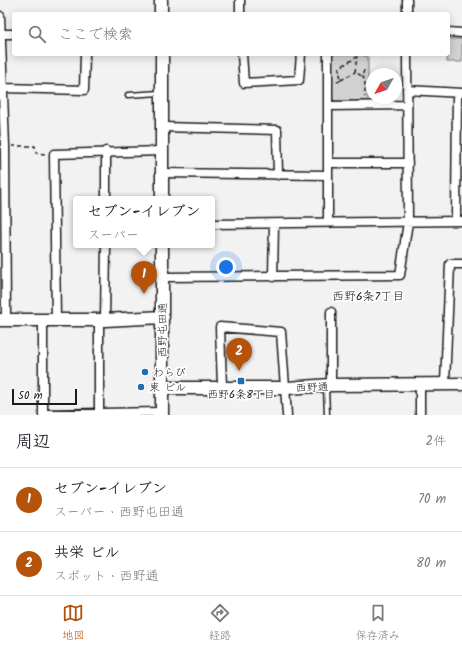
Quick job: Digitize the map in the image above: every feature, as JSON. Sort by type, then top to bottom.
[{"type":"street","points":[[161,0],[161,12]]},
{"type":"street","points":[[240,0],[240,12]]},
{"type":"street","points":[[407,0],[407,12]]},
{"type":"street","points":[[0,16],[2,124],[5,146],[2,172],[3,320],[56,321],[163,317]]},
{"type":"street","points":[[450,32],[462,32]]},
{"type":"street","points":[[0,34],[12,34]]},
{"type":"street","points":[[2,84],[84,90],[85,56]]},
{"type":"street","points":[[162,56],[162,196]]},
{"type":"street","points":[[242,56],[244,83],[299,80],[301,56]]},
{"type":"street","points":[[328,56],[328,222]]},
{"type":"street","points":[[162,277],[400,275],[408,222],[407,56]]},
{"type":"street","points":[[215,224],[459,221],[460,93],[407,90]]},
{"type":"street","points":[[328,106],[407,105]]},
{"type":"street","points":[[162,128],[277,130],[278,175]]},
{"type":"street","points":[[56,321],[54,154],[106,151],[162,151]]},
{"type":"street","points":[[106,151],[106,196]]},
{"type":"street","points":[[328,163],[408,163]]},
{"type":"street","points":[[162,173],[327,175]]},
{"type":"street","points":[[273,277],[274,224]]},
{"type":"street","points":[[100,414],[102,320],[106,248]]},
{"type":"street","name":"西野屯田通","points":[[162,248],[162,414]]},
{"type":"street","points":[[445,383],[450,264],[462,264]]},
{"type":"street","points":[[328,385],[331,312]]},
{"type":"street","points":[[43,321],[43,415],[162,414]]},
{"type":"street","points":[[222,387],[220,327],[281,332],[287,388],[288,415]]},
{"type":"street","name":"西野通","points":[[162,388],[287,388],[328,385],[420,386],[445,383],[462,384]]},
{"type":"street","points":[[420,386],[420,415]]},
{"type":"lane","points":[[128,95],[163,93]]},
{"type":"lane","points":[[326,415],[328,385]]},
{"type":"path","points":[[341,80],[339,68],[357,57],[355,72]]},
{"type":"path","points":[[362,76],[365,68]]},
{"type":"path","points":[[328,86],[355,72]]},
{"type":"path","points":[[355,72],[362,76],[365,80],[365,106]]},
{"type":"path","points":[[5,146],[35,146],[36,153],[54,154]]},
{"type":"shaded area","points":[[450,39],[462,39],[462,62],[447,62],[447,56],[450,56]]},
{"type":"shaded area","points":[[331,56],[368,57],[368,68],[366,68],[366,101],[334,101],[332,98]]},
{"type":"place","name":"セブン-イレブン","points":[[144,294]]},
{"type":"place","name":"共栄 ビル","points":[[239,371]]},
{"type":"place","name":"わらび","points":[[145,372]]},
{"type":"place","name":"西野6条8丁目","points":[[241,381]]},
{"type":"place","name":"東 ビル","points":[[141,387]]},
{"type":"district","name":"西野6条7丁目","points":[[368,296]]}]
